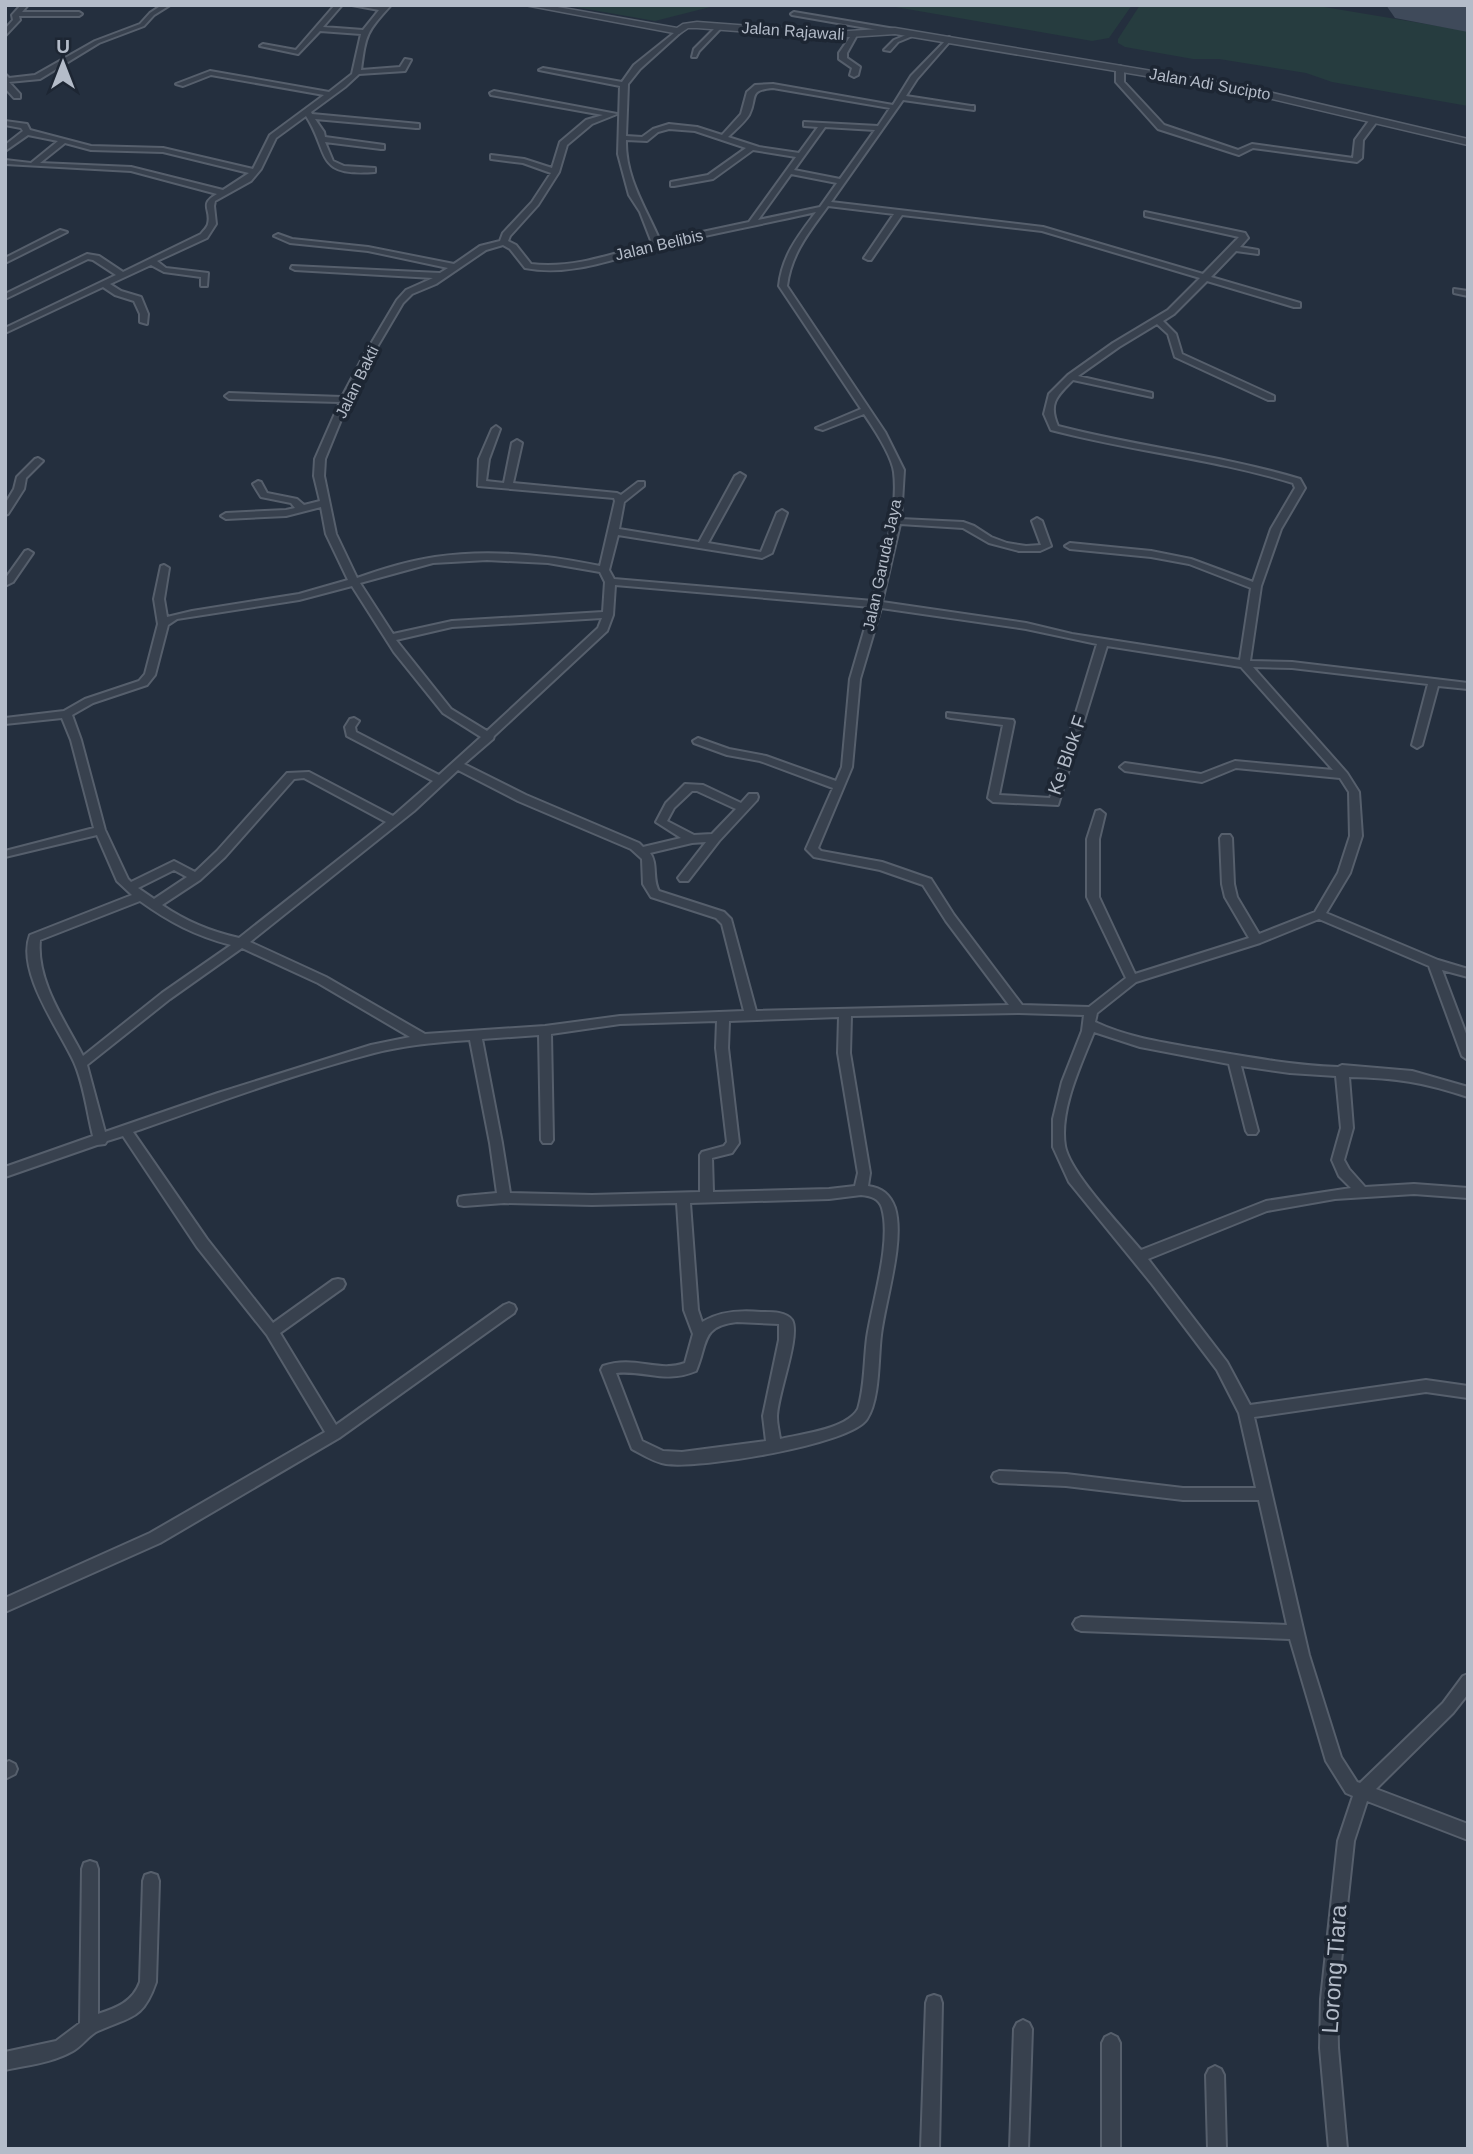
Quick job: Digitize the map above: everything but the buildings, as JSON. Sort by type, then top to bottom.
[{"type":"street","points":[[5,34],[25,5]]},
{"type":"street","points":[[17,96],[5,84],[6,78],[37,77],[97,42],[142,25],[152,14],[167,5]]},
{"type":"street","points":[[263,46],[298,52],[339,5]]},
{"type":"street","points":[[355,5],[386,7]]},
{"type":"street","name":"Jalan Rajawali","points":[[529,5],[679,31],[691,25],[854,35],[895,31],[949,40]]},
{"type":"street","points":[[5,331],[204,236],[212,224],[212,200],[237,187],[254,172],[273,137],[350,82],[357,72],[364,32],[386,7]]},
{"type":"street","points":[[17,14],[79,13]]},
{"type":"street","points":[[794,14],[895,31]]},
{"type":"street","points":[[694,56],[696,50],[720,26]]},
{"type":"street","points":[[320,29],[364,32]]},
{"type":"street","points":[[657,244],[644,212],[633,195],[622,154],[617,114],[624,84],[636,67],[679,31]]},
{"type":"street","points":[[888,50],[896,41],[913,34]]},
{"type":"street","points":[[854,35],[843,53],[844,59],[856,67],[854,75]]},
{"type":"street","name":"Jalan Adi Sucipto","points":[[949,40],[1247,90],[1468,142]]},
{"type":"street","name":"Jalan Garuda Jaya","points":[[949,40],[931,57],[901,97],[800,239],[785,268],[783,286],[881,432],[899,471],[895,521],[877,604],[855,679],[851,749],[847,767],[814,841],[813,852],[882,866],[927,882],[950,918],[1019,1009]]},
{"type":"street","points":[[357,72],[402,69],[407,60]]},
{"type":"street","points":[[1120,68],[1120,82],[1161,127],[1239,153],[1252,146],[1354,160],[1358,158],[1359,140],[1374,120]]},
{"type":"street","points":[[543,70],[624,84]]},
{"type":"street","points":[[180,84],[197,76],[210,74],[330,94]]},
{"type":"street","points":[[723,138],[745,115],[750,94],[758,87],[773,86],[894,107]]},
{"type":"street","points":[[494,93],[617,114]]},
{"type":"street","points":[[901,97],[971,108]]},
{"type":"street","points":[[308,114],[416,127]]},
{"type":"street","points":[[308,114],[320,132],[330,162],[343,168],[372,170]]},
{"type":"street","points":[[504,242],[506,235],[535,203],[555,172],[563,144],[589,122],[617,114]]},
{"type":"street","points":[[5,123],[24,127],[27,132],[91,148],[163,149],[254,172]]},
{"type":"street","points":[[807,124],[880,128]]},
{"type":"street","points":[[751,224],[823,125]]},
{"type":"street","points":[[622,138],[644,139],[651,131],[673,126],[693,128],[751,148],[802,156]]},
{"type":"street","points":[[5,149],[27,132]]},
{"type":"street","points":[[321,139],[381,147]]},
{"type":"street","points":[[33,165],[64,140]]},
{"type":"street","points":[[674,184],[710,177],[751,148]]},
{"type":"street","points":[[494,157],[524,161],[555,172]]},
{"type":"street","points":[[5,162],[131,169],[224,194]]},
{"type":"street","points":[[790,172],[842,182]]},
{"type":"street","name":"Jalan Belibis","points":[[504,242],[513,247],[528,266],[543,269],[567,268],[657,244],[825,206],[1043,229],[1206,277]]},
{"type":"street","points":[[868,258],[900,213]]},
{"type":"street","points":[[1148,214],[1242,235],[1244,238],[1171,312],[1072,377],[1052,396],[1048,414],[1054,428],[1090,439],[1211,461],[1297,481],[1300,488],[1276,529],[1257,587],[1244,664]]},
{"type":"street","points":[[5,261],[63,232]]},
{"type":"street","points":[[278,236],[290,241],[368,249],[456,267]]},
{"type":"street","name":"Jalan Bakti","points":[[489,737],[447,710],[390,638],[353,580],[331,534],[319,476],[320,459],[346,400],[366,359],[400,302],[409,292],[456,267],[489,244],[504,242]]},
{"type":"street","points":[[1234,248],[1255,252]]},
{"type":"street","points":[[5,297],[87,256],[96,257],[122,275]]},
{"type":"street","points":[[152,261],[164,270],[205,275],[204,284]]},
{"type":"street","points":[[295,268],[441,276]]},
{"type":"street","points":[[1206,277],[1297,305]]},
{"type":"street","points":[[104,284],[118,293],[138,299],[144,322]]},
{"type":"street","points":[[1457,291],[1468,294]]},
{"type":"street","points":[[1156,320],[1170,328],[1176,340],[1178,355],[1271,398]]},
{"type":"street","points":[[1072,377],[1149,395]]},
{"type":"street","points":[[229,396],[346,400]]},
{"type":"street","points":[[820,428],[866,410]]},
{"type":"street","points":[[496,429],[489,443],[481,484],[608,494],[617,496],[620,501]]},
{"type":"street","points":[[508,487],[517,443]]},
{"type":"street","points":[[5,512],[19,489],[22,477],[37,461]]},
{"type":"street","points":[[702,546],[740,476]]},
{"type":"street","points":[[258,484],[264,495],[294,501],[302,509]]},
{"type":"street","points":[[81,1065],[166,996],[241,943],[393,821],[489,737],[603,629],[608,615],[610,582],[604,570],[620,501],[641,484]]},
{"type":"street","points":[[226,516],[286,513],[323,503]]},
{"type":"street","points":[[614,531],[756,555],[767,553],[782,513]]},
{"type":"street","points":[[895,521],[963,525],[972,527],[994,542],[1035,549],[1046,546],[1037,521]]},
{"type":"street","points":[[1070,546],[1151,554],[1191,562],[1257,587]]},
{"type":"street","points":[[5,583],[10,580],[28,553]]},
{"type":"street","points":[[163,624],[174,617],[316,593],[353,580],[449,558],[580,564],[604,570]]},
{"type":"street","points":[[5,721],[66,714],[89,701],[143,683],[150,675],[163,624],[159,599],[164,568]]},
{"type":"street","points":[[610,582],[877,604],[1026,625],[1103,642],[1244,664],[1292,665],[1468,687]]},
{"type":"street","points":[[390,638],[452,624],[608,615]]},
{"type":"street","name":"Ke Blok F","points":[[951,715],[1009,722],[993,798],[1054,802],[1103,642]]},
{"type":"street","points":[[1244,664],[1343,775],[1354,792],[1356,836],[1344,873],[1319,915],[1256,940],[1132,979],[1090,1017],[1068,1082],[1059,1119],[1059,1147],[1074,1178],[1222,1366],[1246,1412],[1297,1632],[1334,1761],[1344,1779],[1352,1788],[1468,1832]]},
{"type":"street","points":[[1417,744],[1434,682]]},
{"type":"street","points":[[66,714],[76,740],[100,830],[123,881],[130,888],[172,918],[217,937],[241,943],[322,980],[423,1039]]},
{"type":"street","points":[[354,721],[350,727],[352,734],[440,780]]},
{"type":"street","points":[[698,741],[727,752],[762,758],[838,786]]},
{"type":"street","points":[[1125,767],[1202,778],[1235,764],[1343,775]]},
{"type":"street","points":[[457,765],[522,799],[643,851],[648,858],[649,884],[655,894],[711,911],[727,922],[751,1016]]},
{"type":"street","points":[[154,905],[196,877],[246,829],[292,776],[305,774],[393,821]]},
{"type":"street","points":[[692,839],[660,822],[670,806],[689,787],[699,788],[743,808]]},
{"type":"street","points":[[684,878],[715,838],[753,797]]},
{"type":"street","points":[[1100,814],[1093,839],[1093,897],[1132,979]]},
{"type":"street","points":[[7,854],[100,830]]},
{"type":"street","points":[[643,851],[692,839],[715,838]]},
{"type":"street","points":[[1226,838],[1231,897],[1256,940]]},
{"type":"street","points":[[130,888],[174,865],[196,877]]},
{"type":"street","points":[[101,1140],[81,1065],[32,956],[34,938],[40,933],[142,897]]},
{"type":"street","points":[[1319,915],[1434,963],[1468,973]]},
{"type":"street","points":[[1434,963],[1468,1056]]},
{"type":"street","points":[[5,1172],[222,1096],[375,1048],[423,1039],[545,1030],[620,1020],[1019,1009],[1090,1017],[1108,1034],[1154,1047],[1234,1061],[1324,1072],[1342,1070],[1410,1074],[1468,1092]]},
{"type":"street","points":[[845,1012],[844,1053],[864,1173],[861,1190]]},
{"type":"street","points":[[707,1197],[706,1155],[728,1150],[733,1143],[726,1071],[721,1049],[723,1017]]},
{"type":"street","points":[[545,1030],[547,1140]]},
{"type":"street","points":[[475,1035],[504,1198]]},
{"type":"street","points":[[1234,1061],[1252,1131]]},
{"type":"street","points":[[1342,1070],[1346,1128],[1338,1160],[1344,1172],[1363,1193]]},
{"type":"street","points":[[126,1131],[202,1243],[272,1331],[334,1434]]},
{"type":"street","points":[[1138,1257],[1266,1206],[1335,1194],[1414,1189],[1468,1193]]},
{"type":"street","points":[[464,1201],[504,1198],[592,1200],[802,1196],[861,1190],[877,1193],[884,1198],[890,1237],[864,1414],[855,1423],[835,1432],[774,1446],[689,1458],[668,1458],[637,1444],[608,1370],[618,1367],[673,1373],[686,1370],[691,1367],[700,1334],[716,1319],[758,1318],[786,1322],[786,1340],[770,1416],[774,1446]]},
{"type":"street","points":[[683,1197],[691,1310],[700,1334]]},
{"type":"street","points":[[272,1331],[338,1284]]},
{"type":"street","points":[[5,1605],[155,1538],[334,1434],[509,1309]]},
{"type":"street","points":[[1246,1412],[1426,1386],[1468,1392]]},
{"type":"street","points":[[999,1478],[1066,1480],[1183,1493],[1265,1494]]},
{"type":"street","points":[[1081,1624],[1297,1632]]},
{"type":"street","points":[[1362,1792],[1448,1708],[1468,1681]]},
{"type":"street","name":"Lorong Tiara","points":[[1338,2149],[1329,2048],[1329,1999],[1346,1841],[1362,1792]]},
{"type":"street","points":[[89,2026],[90,1869]]},
{"type":"street","points":[[5,2061],[70,2046],[89,2026],[137,2007],[144,1997],[148,1982],[151,1881]]},
{"type":"street","points":[[930,2149],[934,2003]]},
{"type":"street","points":[[1019,2149],[1023,2029]]},
{"type":"street","points":[[1111,2043],[1111,2149]]},
{"type":"street","points":[[1215,2075],[1217,2149]]},
{"type":"green space","points":[[564,5],[718,5],[655,21]]},
{"type":"green space","points":[[884,5],[1132,5],[1109,38],[1092,41]]},
{"type":"green space","points":[[1140,5],[1312,5],[1468,31],[1468,106],[1332,82],[1306,73],[1219,59],[1193,59],[1125,47],[1118,43],[1118,39]]},
{"type":"runway","points":[[1416,5],[1468,14]]}]
